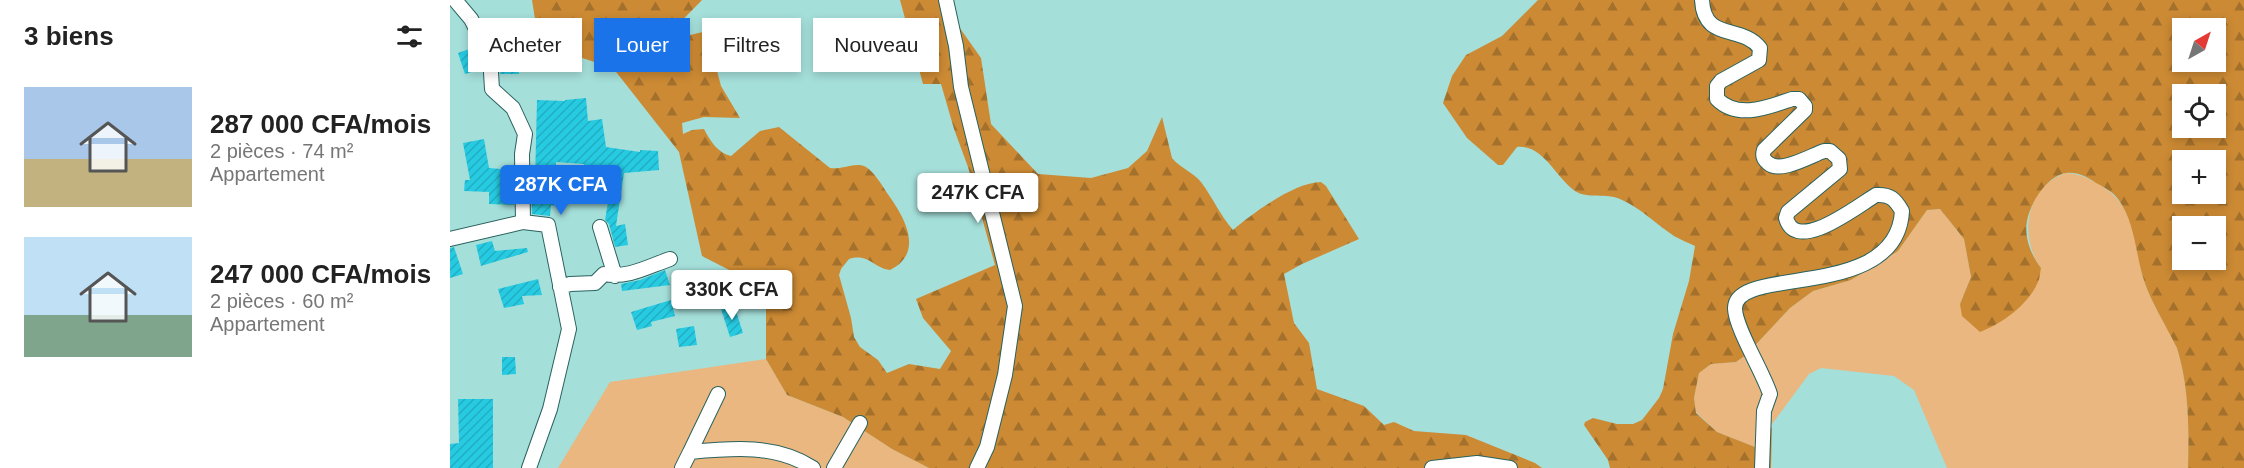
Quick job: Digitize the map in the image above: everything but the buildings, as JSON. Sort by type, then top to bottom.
[{"type":"street","points":[[452,0],[471,19],[490,56],[492,89],[513,108],[525,134],[522,154],[523,222]]},
{"type":"street","points":[[946,0],[956,46],[961,87],[1015,306],[1005,375],[987,447],[977,468]]},
{"type":"street","points":[[1702,0],[1703,16],[1715,28],[1749,40],[1760,48],[1759,60],[1721,81],[1717,86],[1717,99],[1730,109],[1739,110],[1760,109],[1792,99],[1799,99],[1804,106],[1805,110],[1764,150],[1762,155],[1765,160],[1771,165],[1782,167],[1824,151],[1830,151],[1839,159],[1840,169],[1788,212],[1786,218],[1792,229],[1798,232],[1816,230],[1876,195],[1885,194],[1892,197],[1902,211],[1899,229],[1890,243],[1870,261],[1836,275],[1762,286],[1742,294],[1736,302],[1735,310],[1742,330],[1770,394],[1764,411],[1765,437],[1762,468]]},
{"type":"street","points":[[450,238],[523,222],[548,225],[569,329],[550,409],[529,468]]},
{"type":"street","points":[[600,227],[615,276]]},
{"type":"street","points":[[560,287],[570,284],[595,283],[604,274],[626,275],[670,259]]},
{"type":"street","points":[[682,468],[718,394]]},
{"type":"street","points":[[834,468],[860,423]]},
{"type":"street","points":[[690,452],[736,447],[761,449],[792,457],[813,468]]},
{"type":"street","points":[[1432,468],[1477,463],[1510,468]]},
{"type":"shaded area","points":[[2066,173],[2076,174],[2100,185],[2112,194],[2127,214],[2146,286],[2177,348],[2181,363],[2187,407],[2188,468],[1947,468],[1914,390],[1894,376],[1821,368],[1809,374],[1755,447],[1717,432],[1696,412],[1694,398],[1699,373],[1711,364],[1736,362],[1746,355],[1790,308],[1813,291],[1851,280],[1898,251],[1927,210],[1940,209],[1964,239],[1971,277],[1960,304],[2041,268],[2030,241],[2028,227],[2030,213],[2034,200],[2042,189],[2052,180]]},
{"type":"shaded area","points":[[766,359],[787,395],[843,417],[892,449],[929,468],[558,468],[610,382]]},
{"type":"green space","points":[[532,0],[702,0],[684,18],[594,18],[594,62],[582,58],[582,18],[535,18]]},
{"type":"green space","points":[[900,0],[940,0],[981,58],[991,124],[1038,174],[1091,178],[1128,168],[1147,151],[1162,117],[1172,158],[1201,182],[1233,230],[1263,207],[1287,193],[1311,183],[1321,182],[1326,186],[1359,239],[1284,274],[1294,323],[1309,343],[1317,389],[1364,406],[1384,425],[1394,422],[1414,431],[1466,435],[1542,468],[929,468],[892,449],[843,417],[787,395],[766,359],[766,289],[702,256],[679,152],[616,72],[690,72],[690,35],[702,32],[702,72],[717,72],[721,86],[740,118],[704,117],[682,123],[683,134],[692,130],[704,129],[715,146],[731,156],[760,131],[779,127],[830,168],[862,165],[872,172],[899,212],[908,233],[909,244],[907,253],[901,262],[890,270],[861,258],[849,259],[841,269],[839,275],[854,337],[860,347],[878,360],[887,373],[909,364],[940,369],[951,351],[923,318],[916,299],[995,265],[968,167],[941,84],[923,84],[920,72],[939,72],[939,18],[905,18]]},
{"type":"green space","points":[[1538,0],[2244,0],[2244,468],[2188,468],[2187,407],[2181,363],[2177,348],[2146,286],[2128,217],[2118,199],[2111,192],[2086,177],[2066,173],[2052,179],[2040,191],[2027,221],[2027,239],[2031,252],[2041,268],[2034,290],[2021,305],[1997,324],[1980,332],[1962,316],[1960,304],[1971,277],[1964,239],[1940,209],[1927,210],[1898,251],[1851,280],[1813,291],[1790,308],[1746,355],[1736,362],[1711,364],[1699,373],[1694,398],[1696,413],[1717,432],[1755,447],[1772,427],[1771,468],[1610,468],[1608,460],[1584,425],[1585,422],[1593,418],[1617,424],[1633,424],[1642,420],[1659,398],[1663,389],[1673,334],[1689,281],[1695,246],[1674,236],[1642,211],[1620,199],[1585,195],[1575,191],[1542,156],[1526,147],[1517,147],[1503,165],[1498,165],[1467,138],[1443,103],[1452,76],[1466,55],[1502,36]]}]
